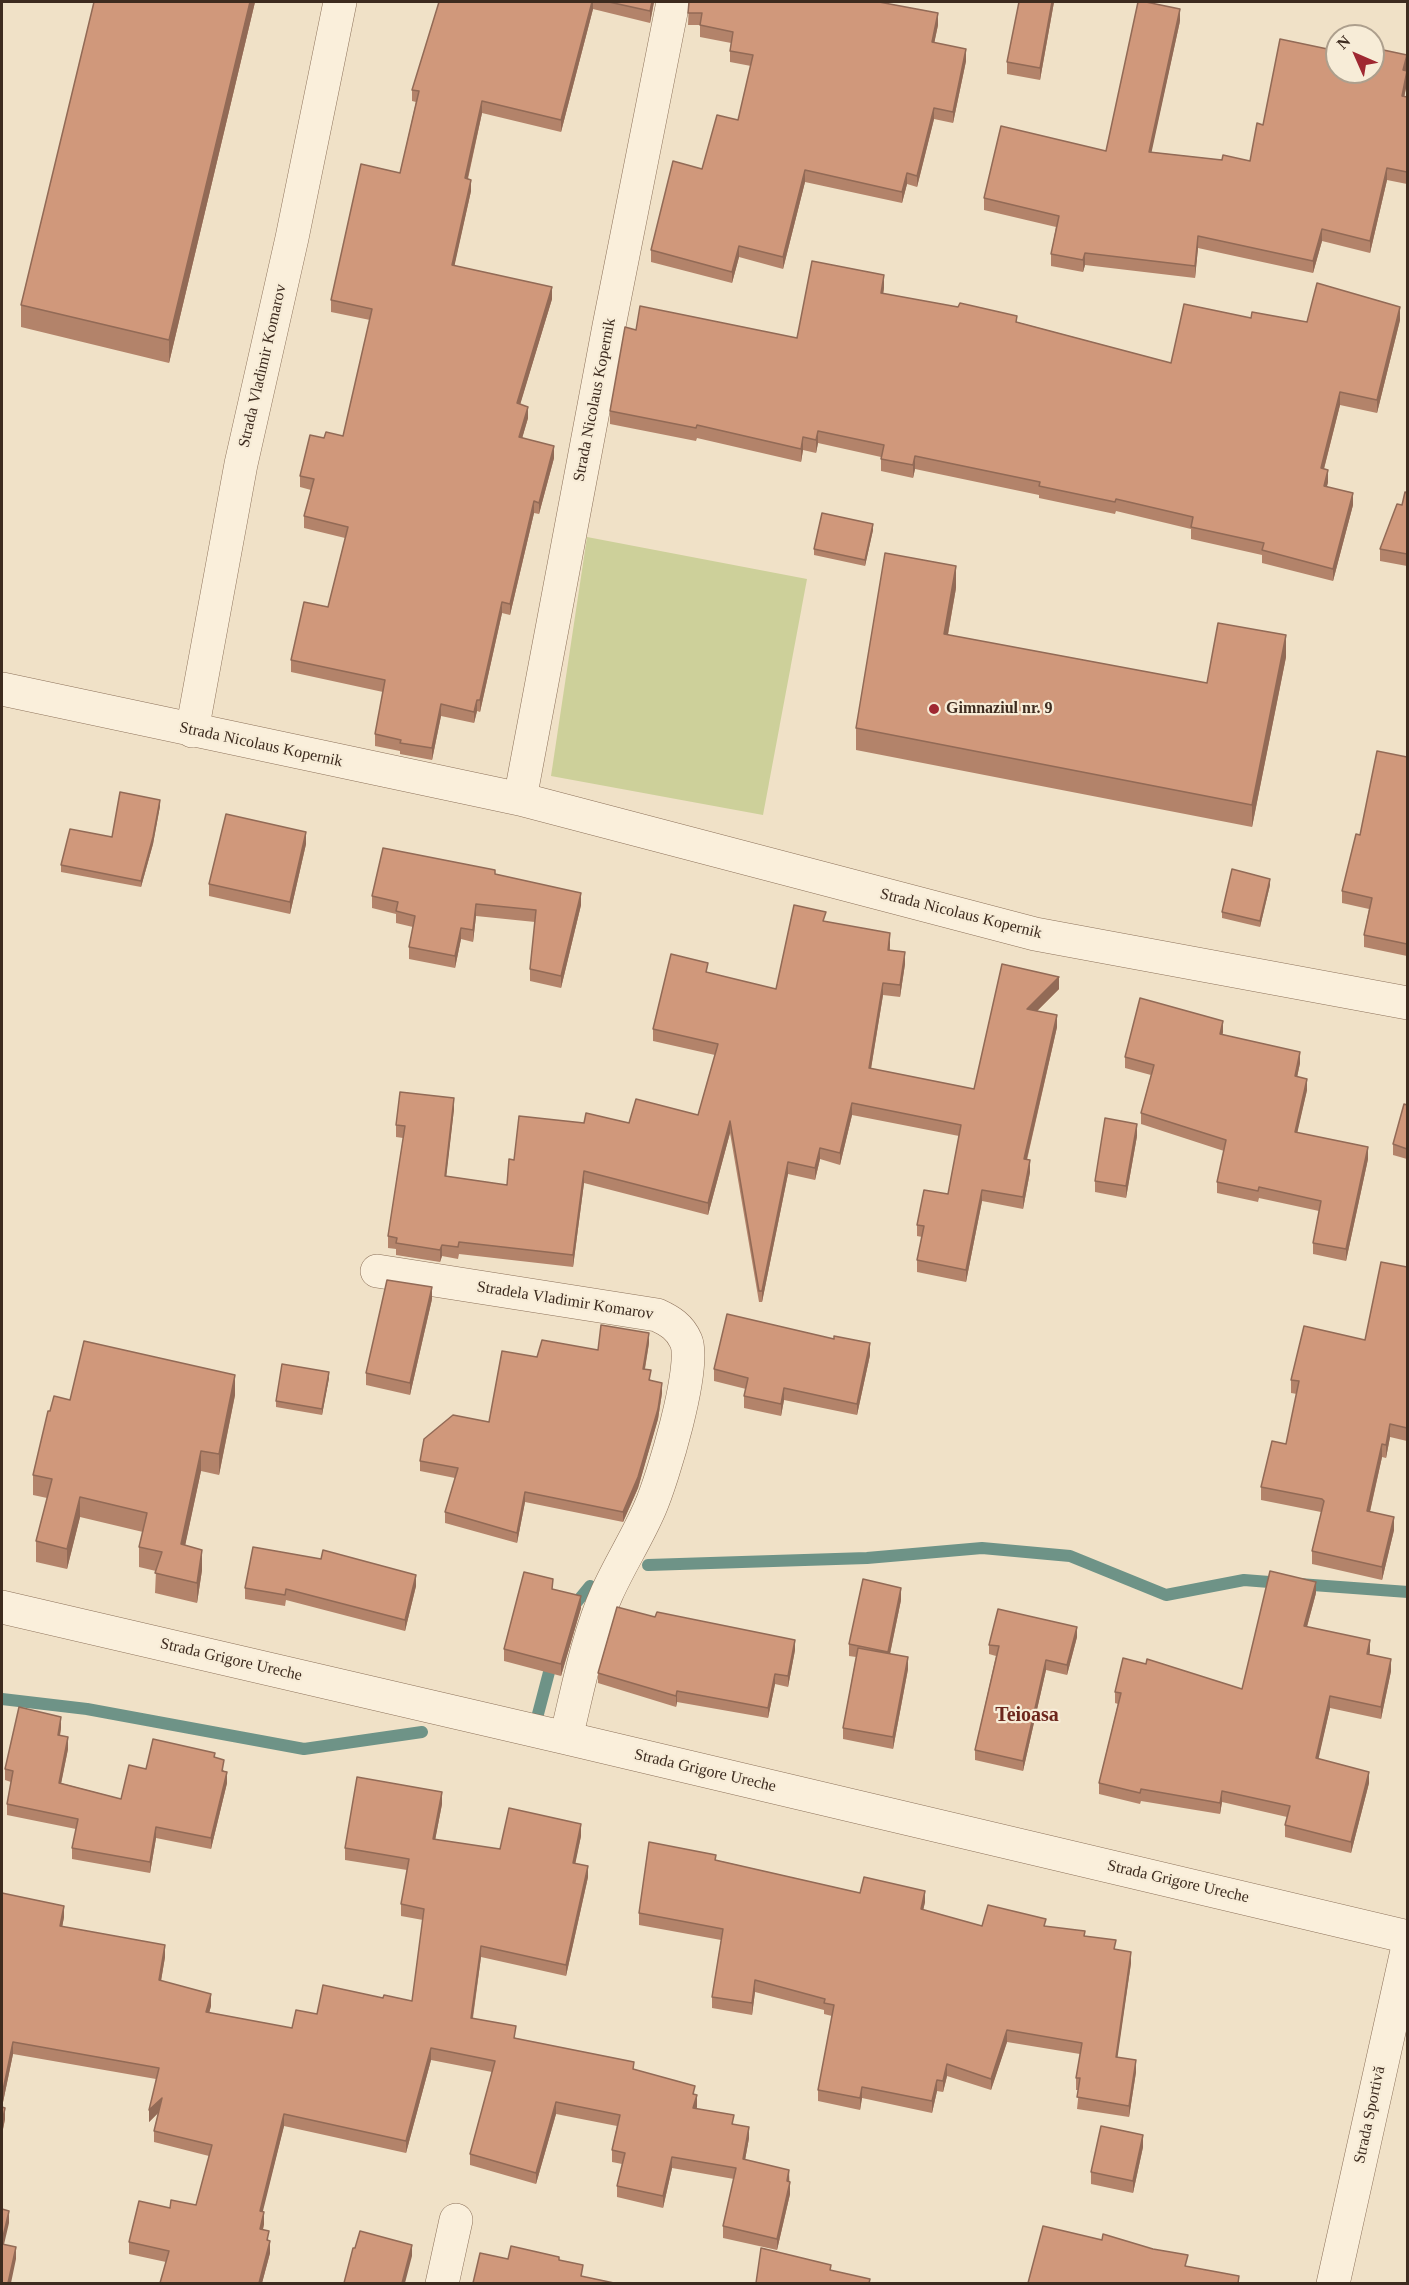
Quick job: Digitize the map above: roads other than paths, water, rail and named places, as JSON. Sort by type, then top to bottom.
[{"type":"street","name":"Strada Vladimir Komarov","points":[[192,731],[241,464],[292,237],[340,2]]},
{"type":"street","name":"Strada Nicolaus Kopernik","points":[[520,799],[673,2]]},
{"type":"street","name":"Strada Nicolaus Kopernik","points":[[2,689],[520,799],[1035,934],[1407,1003]]},
{"type":"street","name":"Stradela Vladimir Komarov","points":[[377,1271],[657,1315],[681,1331],[687,1344],[689,1368],[666,1461],[651,1506],[606,1594],[588,1649],[566,1738]]},
{"type":"street","name":"Strada Grigore Ureche","points":[[2,1607],[1407,1937]]},
{"type":"street","name":"Strada Sportivă","points":[[1333,2283],[1407,1946]]},
{"type":"street","points":[[442,2283],[456,2220]]},
{"type":"waterway","points":[[648,1565],[867,1558],[982,1548],[1070,1556],[1166,1595],[1244,1580],[1282,1583]]},
{"type":"waterway","points":[[1299,1584],[1408,1592]]},
{"type":"waterway","points":[[572,1608],[590,1586]]},
{"type":"waterway","points":[[538,1714],[553,1657]]},
{"type":"waterway","points":[[2,1699],[87,1709],[304,1749],[422,1732]]},
{"type":"place","name":"Gimnaziul nr. 9","points":[[934,709]]},
{"type":"district","name":"Teioasa","points":[[1027,1716]]}]
